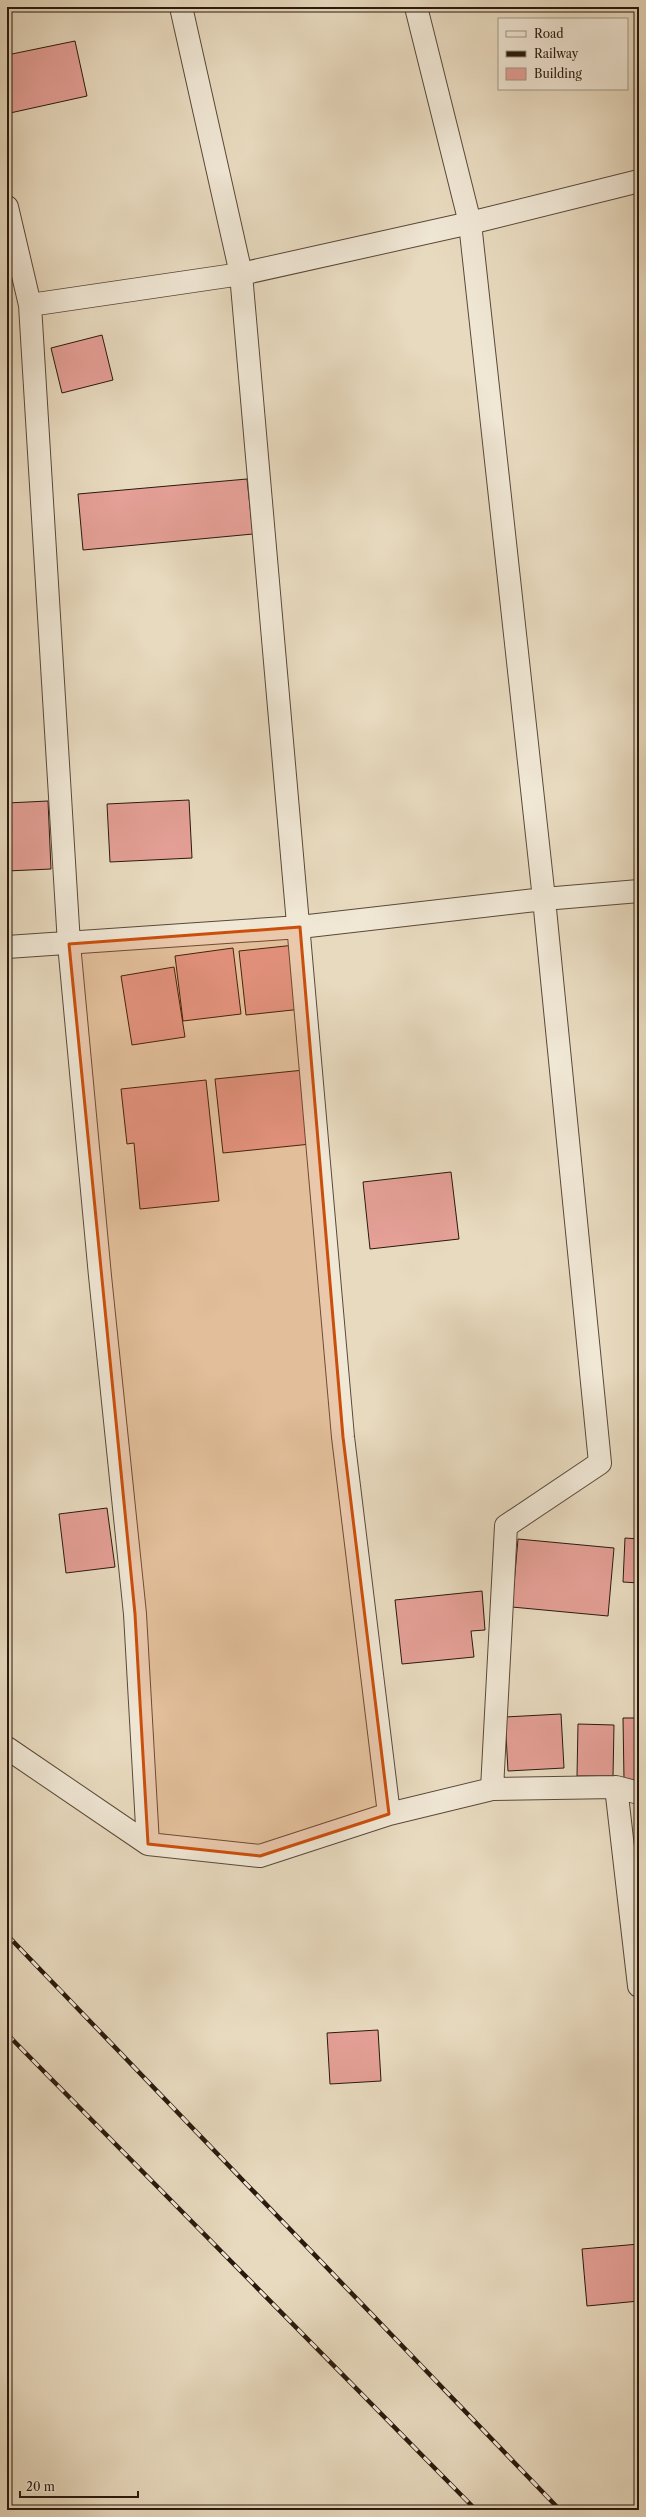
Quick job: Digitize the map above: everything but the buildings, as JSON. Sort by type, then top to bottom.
[{"type":"street","points":[[181,7],[241,274],[300,927],[343,1437],[389,1814]]},
{"type":"street","points":[[416,7],[470,223],[544,899],[600,1463],[506,1526],[492,1789]]},
{"type":"street","points":[[30,305],[241,274],[470,223],[639,181]]},
{"type":"street","points":[[7,207],[30,305],[69,944],[100,1276],[135,1614],[148,1844]]},
{"type":"street","points":[[7,947],[69,944],[300,927],[544,899],[639,891]]},
{"type":"street","points":[[7,1748],[148,1844],[260,1856],[389,1814],[492,1789],[616,1787],[639,1793]]},
{"type":"street","points":[[616,1787],[639,1986]]},
{"type":"highlighted area","points":[[300,927],[343,1437],[389,1814],[260,1856],[148,1844],[135,1614],[69,944]]},
{"type":"railway","points":[[7,1935],[560,2510]]},
{"type":"railway","points":[[7,2034],[476,2510]]}]
